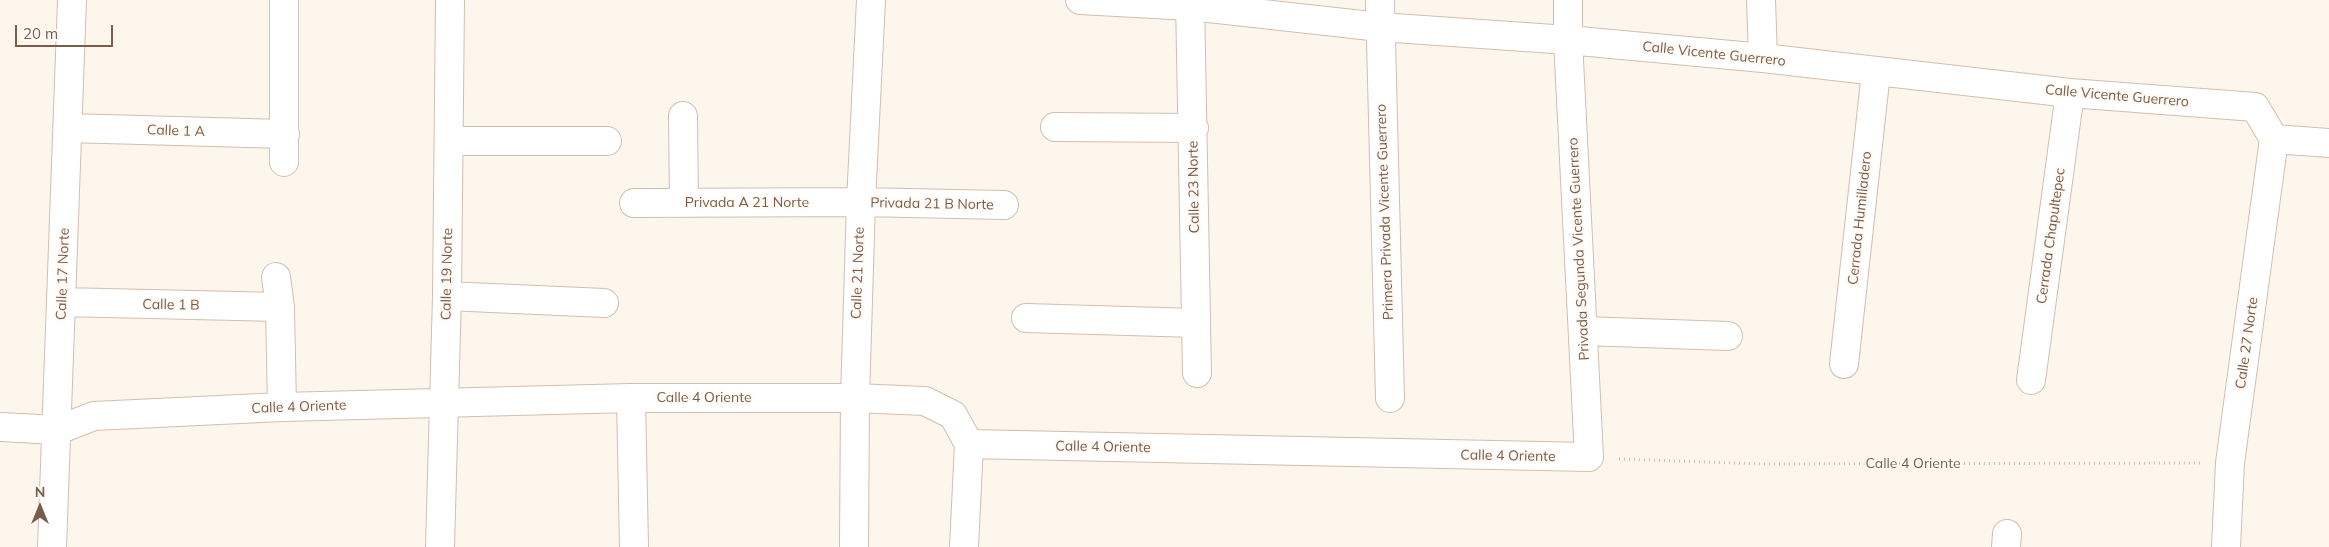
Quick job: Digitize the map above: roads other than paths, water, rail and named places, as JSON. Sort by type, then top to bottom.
[{"type":"street","name":"Calle 17 Norte","points":[[52,547],[58,430],[72,0]]},
{"type":"street","points":[[284,0],[284,162]]},
{"type":"street","name":"Calle 19 Norte","points":[[440,547],[447,296],[450,0]]},
{"type":"street","name":"Calle 21 Norte","points":[[854,547],[855,398],[860,202],[871,0]]},
{"type":"street","name":"Calle Vicente Guerrero","points":[[1080,0],[1190,3],[1380,27],[1568,40],[1763,58],[2070,92],[2255,107],[2274,139]]},
{"type":"street","name":"Primera Privada Vicente Guerrero","points":[[1380,0],[1390,398]]},
{"type":"street","name":"Privada Segunda Vicente Guerrero","points":[[1568,0],[1568,40],[1589,457]]},
{"type":"street","points":[[1761,0],[1763,58]]},
{"type":"street","name":"Calle 23 Norte","points":[[1190,3],[1194,128],[1197,373]]},
{"type":"street","name":"Cerrada Humilladero","points":[[1844,364],[1876,72]]},
{"type":"street","name":"Cerrada Chapultepec","points":[[2031,380],[2070,92]]},
{"type":"street","points":[[682,116],[684,203]]},
{"type":"street","points":[[1055,127],[1194,128]]},
{"type":"street","name":"Calle 1 A","points":[[68,128],[285,134]]},
{"type":"street","points":[[2274,139],[2329,143]]},
{"type":"street","name":"Calle 27 Norte","points":[[2226,547],[2230,463],[2274,139]]},
{"type":"street","points":[[449,141],[606,141]]},
{"type":"street","name":"Privada A 21 Norte","points":[[634,203],[860,202]]},
{"type":"street","name":"Privada 21 B Norte","points":[[860,202],[1004,205]]},
{"type":"street","points":[[276,277],[280,307],[282,407]]},
{"type":"street","points":[[447,296],[604,303]]},
{"type":"street","name":"Calle 1 B","points":[[62,302],[280,307]]},
{"type":"street","points":[[1026,318],[1196,323]]},
{"type":"street","points":[[1584,331],[1728,336]]},
{"type":"street","points":[[631,398],[634,547]]},
{"type":"street","name":"Calle 4 Oriente","points":[[0,428],[58,430],[94,416],[282,407],[631,398],[855,398],[925,401],[953,414],[969,444],[1589,457]]},
{"type":"street","points":[[964,547],[969,444]]}]
